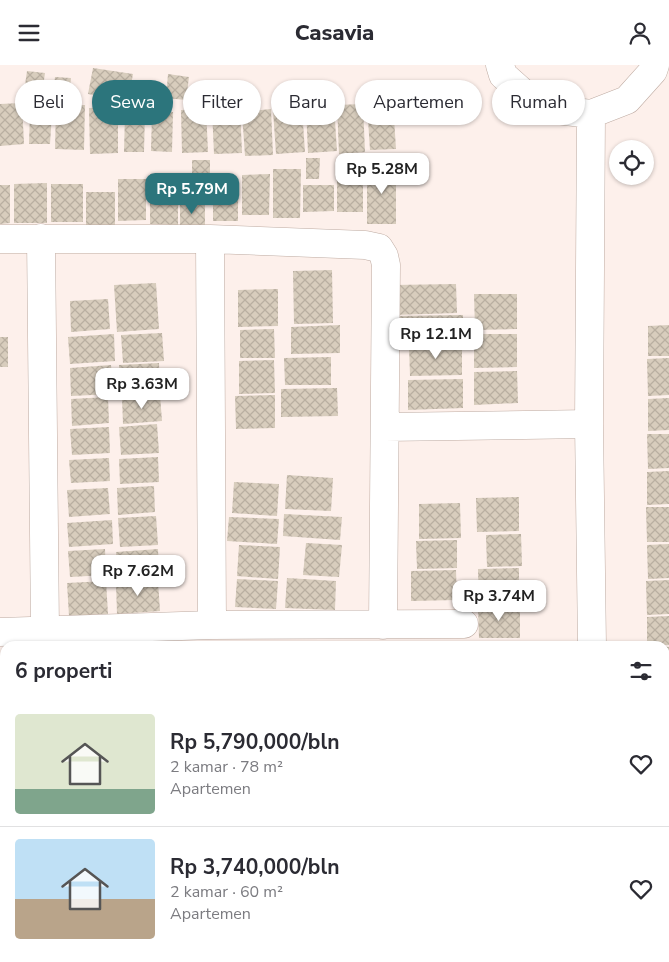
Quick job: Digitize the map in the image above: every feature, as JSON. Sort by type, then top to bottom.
[{"type":"street","points":[[500,65],[503,75],[540,108],[591,114],[627,99],[653,71],[655,65]]},
{"type":"street","points":[[591,114],[589,424],[592,641]]},
{"type":"street","points":[[41,238],[45,631]]},
{"type":"street","points":[[0,239],[210,239],[379,247],[386,265],[383,625]]},
{"type":"street","points":[[210,239],[212,625]]},
{"type":"street","points":[[385,427],[589,424]]},
{"type":"street","points":[[0,632],[212,625],[464,624]]},
{"type":"building","points":[[93,68],[133,74],[132,80],[92,80],[92,95],[88,94]]},
{"type":"building","points":[[27,71],[45,73],[44,80],[26,80]]},
{"type":"building","points":[[168,74],[189,77],[189,80],[183,80],[183,100],[173,99],[173,80],[168,80]]},
{"type":"building","points":[[55,77],[71,78],[71,80],[55,80]]},
{"type":"building","points":[[15,103],[15,125],[23,125],[24,144],[0,146],[0,104]]},
{"type":"building","points":[[355,104],[355,125],[364,125],[365,152],[339,154],[338,125],[345,125],[345,105]]},
{"type":"building","points":[[82,105],[85,105],[84,150],[55,149],[56,125],[82,125]]},
{"type":"building","points":[[89,108],[92,108],[92,125],[118,125],[118,153],[90,154]]},
{"type":"building","points":[[271,109],[273,155],[245,156],[243,125],[261,125],[261,110]]},
{"type":"building","points":[[181,110],[183,110],[183,125],[207,125],[208,152],[182,153]]},
{"type":"building","points":[[30,125],[51,125],[50,144],[29,144]]},
{"type":"building","points":[[125,125],[145,125],[144,152],[124,152]]},
{"type":"building","points":[[152,125],[173,125],[172,152],[151,151]]},
{"type":"building","points":[[213,125],[241,125],[242,153],[214,154]]},
{"type":"building","points":[[274,125],[303,125],[305,152],[276,154]]},
{"type":"building","points":[[307,125],[335,125],[337,151],[308,153]]},
{"type":"building","points":[[368,125],[394,125],[396,149],[370,150]]},
{"type":"building","points":[[306,158],[320,158],[319,179],[306,179]]},
{"type":"building","points":[[192,160],[210,160],[210,186],[192,186]]},
{"type":"building","points":[[367,167],[396,167],[396,224],[367,224]]},
{"type":"building","points":[[273,169],[301,169],[300,218],[273,218]]},
{"type":"building","points":[[178,173],[178,225],[150,224],[150,174]]},
{"type":"building","points":[[270,174],[269,215],[242,215],[242,175]]},
{"type":"building","points":[[337,176],[363,177],[363,212],[337,212]]},
{"type":"building","points":[[118,179],[146,179],[146,220],[118,221]]},
{"type":"building","points":[[47,183],[47,223],[14,223],[14,184]]},
{"type":"building","points":[[213,183],[238,183],[238,221],[213,221]]},
{"type":"building","points":[[51,184],[83,184],[83,222],[51,222]]},
{"type":"building","points":[[0,185],[10,185],[10,223],[0,224]]},
{"type":"building","points":[[303,185],[334,185],[334,211],[303,212]]},
{"type":"building","points":[[86,192],[115,192],[115,225],[86,225]]},
{"type":"building","points":[[180,193],[205,193],[205,237],[180,237]]},
{"type":"building","points":[[332,270],[333,323],[294,324],[293,271]]},
{"type":"building","points":[[156,283],[159,329],[117,332],[114,285]]},
{"type":"building","points":[[456,284],[457,313],[393,315],[393,285]]},
{"type":"building","points":[[278,289],[278,326],[238,327],[238,290]]},
{"type":"building","points":[[474,294],[517,294],[517,329],[475,330]]},
{"type":"building","points":[[108,299],[110,329],[71,332],[70,301]]},
{"type":"building","points":[[463,315],[463,341],[394,342],[394,316]]},
{"type":"building","points":[[340,325],[340,353],[291,354],[291,327]]},
{"type":"building","points":[[669,325],[669,356],[648,356],[648,326]]},
{"type":"building","points":[[274,329],[275,358],[240,358],[240,330]]},
{"type":"building","points":[[162,333],[164,361],[123,363],[121,335]]},
{"type":"building","points":[[114,334],[115,361],[70,364],[68,337]]},
{"type":"building","points":[[474,334],[517,334],[517,367],[474,368]]},
{"type":"building","points":[[0,337],[8,337],[8,367],[0,367]]},
{"type":"building","points":[[462,344],[462,375],[410,376],[409,346]]},
{"type":"building","points":[[331,357],[331,385],[285,385],[284,358]]},
{"type":"building","points":[[669,358],[669,395],[648,396],[647,359]]},
{"type":"building","points":[[274,360],[275,393],[239,394],[239,361]]},
{"type":"building","points":[[159,363],[160,391],[121,394],[119,365]]},
{"type":"building","points":[[111,365],[113,394],[71,396],[70,368]]},
{"type":"building","points":[[517,371],[518,403],[474,405],[474,372]]},
{"type":"building","points":[[463,379],[463,408],[408,410],[408,380]]},
{"type":"building","points":[[337,388],[338,416],[281,417],[281,389]]},
{"type":"building","points":[[160,395],[162,421],[123,424],[122,398]]},
{"type":"building","points":[[275,395],[275,428],[236,429],[235,396]]},
{"type":"building","points":[[108,397],[109,423],[72,426],[71,399]]},
{"type":"building","points":[[669,398],[669,430],[648,431],[648,399]]},
{"type":"building","points":[[157,424],[159,453],[121,455],[119,427]]},
{"type":"building","points":[[109,427],[110,453],[72,455],[70,429]]},
{"type":"building","points":[[647,434],[669,434],[669,468],[648,469]]},
{"type":"building","points":[[158,457],[159,482],[120,484],[119,459]]},
{"type":"building","points":[[109,458],[110,481],[71,483],[69,460]]},
{"type":"building","points":[[669,471],[669,504],[647,505],[647,472]]},
{"type":"building","points":[[287,475],[333,478],[331,511],[285,509]]},
{"type":"building","points":[[234,482],[279,484],[277,516],[232,513]]},
{"type":"building","points":[[154,486],[155,512],[118,515],[117,488]]},
{"type":"building","points":[[108,488],[110,514],[69,517],[67,490]]},
{"type":"building","points":[[519,497],[519,531],[477,532],[476,498]]},
{"type":"building","points":[[460,503],[461,538],[419,539],[419,504]]},
{"type":"building","points":[[646,507],[669,507],[669,542],[647,542]]},
{"type":"building","points":[[284,514],[342,517],[340,540],[283,536]]},
{"type":"building","points":[[156,516],[158,545],[120,547],[118,518]]},
{"type":"building","points":[[229,517],[279,519],[277,544],[227,541]]},
{"type":"building","points":[[112,520],[113,544],[69,547],[67,523]]},
{"type":"building","points":[[521,534],[522,566],[487,567],[486,535]]},
{"type":"building","points":[[457,540],[457,568],[417,569],[416,541]]},
{"type":"building","points":[[306,543],[342,545],[339,577],[303,575]]},
{"type":"building","points":[[669,544],[669,578],[648,579],[647,545]]},
{"type":"building","points":[[239,545],[280,547],[278,579],[237,576]]},
{"type":"building","points":[[105,549],[106,575],[70,577],[68,551]]},
{"type":"building","points":[[158,549],[159,576],[118,579],[116,552]]},
{"type":"building","points":[[519,568],[519,603],[479,604],[478,569]]},
{"type":"building","points":[[456,570],[457,600],[411,601],[411,571]]},
{"type":"building","points":[[287,578],[336,581],[335,610],[285,608]]},
{"type":"building","points":[[237,579],[278,581],[276,609],[235,607]]},
{"type":"building","points":[[669,580],[669,614],[647,615],[646,581]]},
{"type":"building","points":[[106,581],[108,614],[69,616],[67,583]]},
{"type":"building","points":[[158,581],[160,611],[117,614],[116,583]]},
{"type":"building","points":[[520,606],[520,638],[479,638],[478,607]]},
{"type":"building","points":[[669,616],[669,641],[647,641],[647,617]]}]
